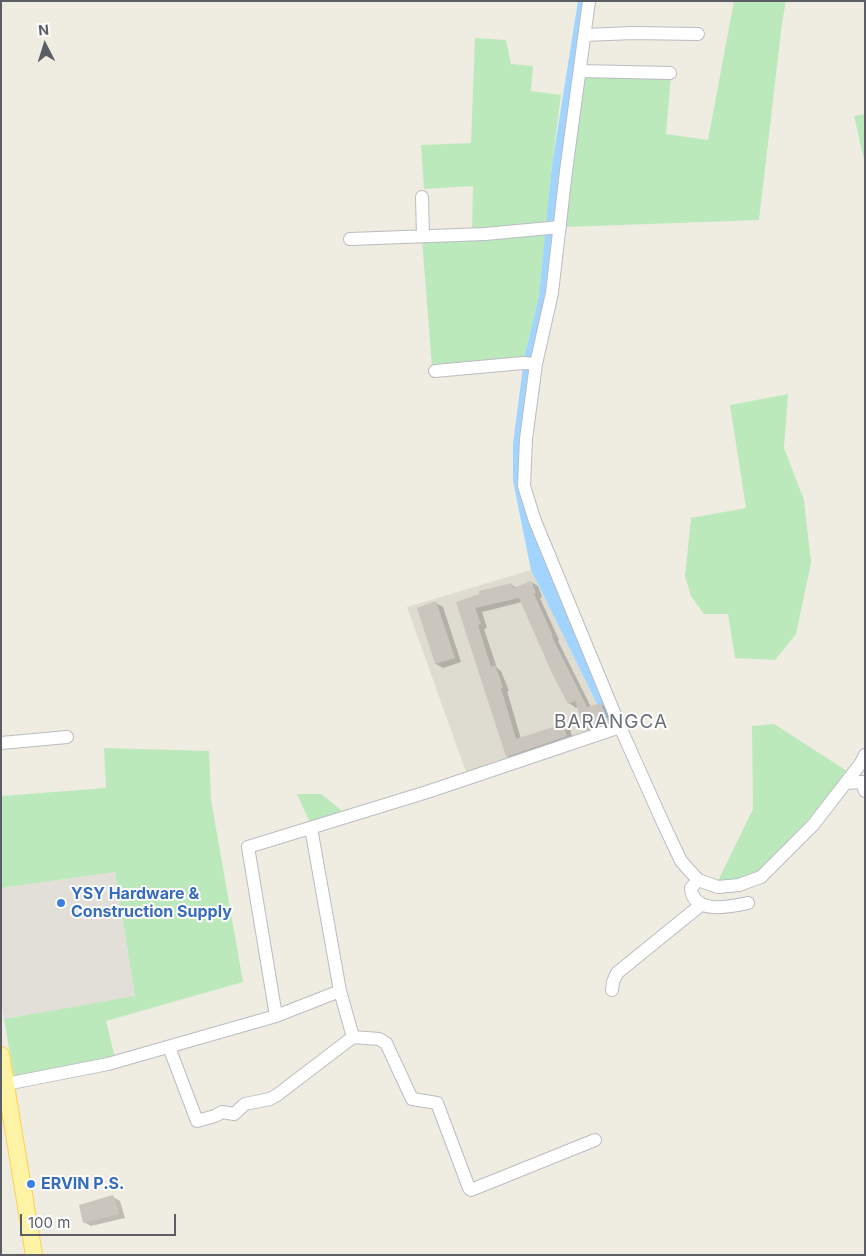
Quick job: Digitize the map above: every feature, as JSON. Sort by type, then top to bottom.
[{"type":"main road","points":[[1,1055],[6,1084],[6,1111],[34,1255]]},
{"type":"street","points":[[589,1],[552,293],[536,364],[526,439],[524,486],[548,555],[620,727],[681,861],[698,880],[718,887],[739,885],[760,877],[813,825],[861,764],[865,755]]},
{"type":"street","points":[[585,35],[633,33],[698,34]]},
{"type":"street","points":[[580,71],[670,73]]},
{"type":"street","points":[[422,197],[423,236]]},
{"type":"street","points":[[350,239],[485,234],[560,227]]},
{"type":"street","points":[[434,371],[523,363],[536,364]]},
{"type":"street","points":[[276,1016],[248,847],[427,792],[620,727]]},
{"type":"street","points":[[1,744],[67,737]]},
{"type":"street","points":[[846,783],[862,782],[865,791]]},
{"type":"street","points":[[311,828],[340,991],[352,1037]]},
{"type":"street","points":[[698,880],[691,888],[691,894],[695,900],[702,904],[722,907],[748,903]]},
{"type":"street","points":[[612,990],[612,982],[617,973],[702,904]]},
{"type":"street","points":[[6,1084],[108,1064],[276,1016],[340,991]]},
{"type":"street","points":[[169,1047],[197,1121],[222,1112],[234,1114],[245,1104],[270,1099],[352,1037],[379,1039],[386,1043],[412,1099],[437,1103],[468,1188],[472,1190],[595,1140]]},
{"type":"shaded area","points":[[531,570],[607,724],[466,772],[407,607]]},
{"type":"shaded area","points":[[115,872],[135,997],[4,1019],[1,1001],[1,888]]},
{"type":"green space","points":[[734,1],[786,1],[759,220],[565,227],[585,75],[671,76],[666,134],[708,140]]},
{"type":"green space","points":[[475,38],[506,40],[511,64],[533,66],[531,91],[561,95],[547,223],[472,231],[473,186],[424,189],[421,145],[471,143]]},
{"type":"green space","points":[[865,114],[865,164],[854,116]]},
{"type":"green space","points":[[546,232],[539,296],[524,359],[432,367],[422,239]]},
{"type":"green space","points":[[788,394],[784,448],[804,500],[811,563],[796,634],[775,660],[735,658],[728,614],[704,614],[691,596],[685,576],[691,518],[746,508],[730,405]]},
{"type":"green space","points":[[774,724],[847,771],[814,813],[758,873],[738,879],[718,881],[753,809],[752,726]]},
{"type":"green space","points":[[104,748],[209,751],[211,800],[243,982],[106,1021],[115,1058],[14,1077],[4,1019],[135,996],[115,872],[1,888],[1,796],[106,788]]},
{"type":"green space","points":[[297,794],[321,794],[346,814],[311,825]]},
{"type":"water","points":[[578,1],[585,1],[520,489],[618,731],[611,736],[607,724],[531,570],[513,481],[513,444],[524,359],[539,296],[552,165]]},
{"type":"building","points":[[531,581],[536,593],[534,594],[552,637],[587,707],[601,703],[609,722],[585,730],[575,701],[568,704],[551,671],[519,598],[475,608],[481,624],[478,625],[491,667],[495,665],[503,687],[501,688],[516,739],[563,724],[567,736],[506,757],[456,602],[479,594],[479,591],[512,583],[513,588]]},
{"type":"building","points":[[436,601],[455,658],[435,664],[417,608]]},
{"type":"building","points":[[113,1195],[119,1214],[83,1223],[79,1205]]},
{"type":"place","name":"YSY Hardware & Construction Supply","points":[[61,903]]},
{"type":"place","name":"ERVIN P.S.","points":[[31,1184]]},
{"type":"district","name":"BARANGCA","points":[[611,722]]}]
